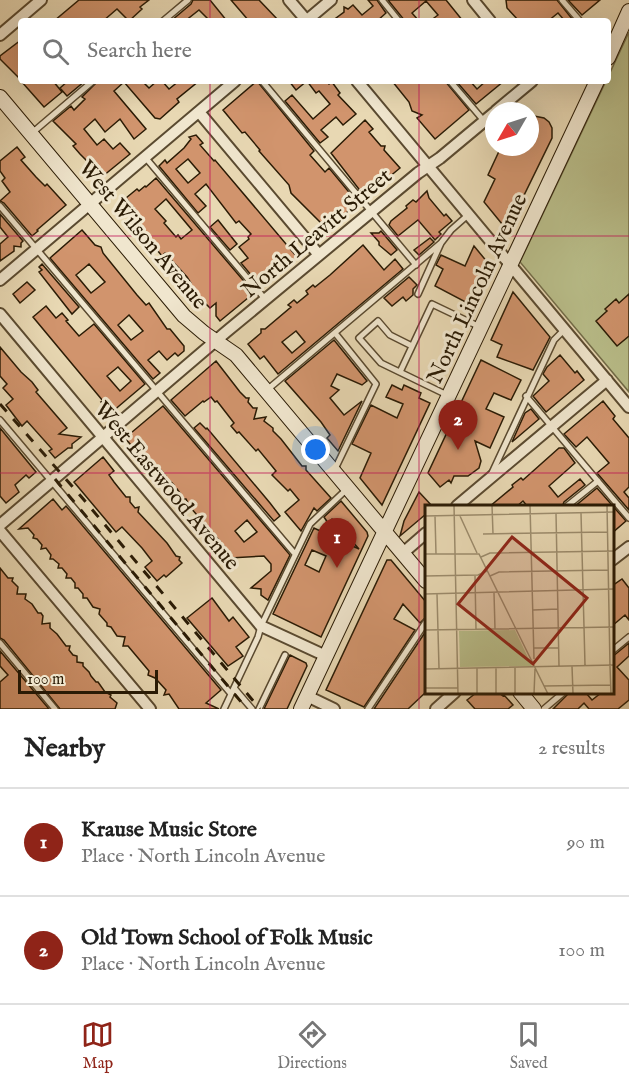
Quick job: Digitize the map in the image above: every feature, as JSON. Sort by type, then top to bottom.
[{"type":"main road","points":[[611,51],[629,11]]},
{"type":"main road","name":"North Lincoln Avenue","points":[[301,709],[596,84]]},
{"type":"main road","name":"West Wilson Avenue","points":[[0,97],[184,316],[236,355],[425,580]]},
{"type":"main road","points":[[521,694],[534,709]]},
{"type":"street","points":[[20,18],[42,0]]},
{"type":"street","points":[[289,0],[304,18]]},
{"type":"street","points":[[310,18],[331,0]]},
{"type":"street","points":[[472,0],[487,18]]},
{"type":"street","points":[[0,35],[18,20]]},
{"type":"street","points":[[0,280],[232,84]]},
{"type":"street","points":[[360,84],[629,407]]},
{"type":"street","name":"North Leavitt Street","points":[[507,102],[528,84]]},
{"type":"street","points":[[199,112],[319,255]]},
{"type":"street","name":"North Leavitt Street","points":[[0,525],[265,299],[484,121]]},
{"type":"street","name":"West Eastwood Avenue","points":[[0,314],[261,626],[326,656]]},
{"type":"street","points":[[459,505],[607,380]]},
{"type":"street","points":[[0,531],[150,709]]},
{"type":"street","points":[[403,553],[425,534]]},
{"type":"street","points":[[614,559],[629,547]]},
{"type":"street","points":[[436,709],[454,694]]},
{"type":"street","points":[[307,696],[334,709]]},
{"type":"lane","points":[[167,18],[188,0]]},
{"type":"lane","points":[[382,0],[397,18]]},
{"type":"lane","points":[[562,0],[577,18]]},
{"type":"lane","points":[[31,134],[89,84]]},
{"type":"lane","points":[[264,84],[416,265]]},
{"type":"lane","points":[[453,84],[484,121]]},
{"type":"lane","points":[[145,157],[265,299]]},
{"type":"lane","points":[[0,207],[295,554]]},
{"type":"lane","points":[[266,391],[416,265],[468,215]]},
{"type":"lane","points":[[418,294],[441,243]]},
{"type":"lane","points":[[400,372],[432,304],[481,328]]},
{"type":"lane","points":[[412,346],[390,336],[378,321],[359,338],[381,363],[449,395]]},
{"type":"lane","points":[[488,480],[526,396],[555,340],[564,330]]},
{"type":"lane","points":[[334,333],[376,384],[334,472]]},
{"type":"lane","points":[[526,396],[629,518]]},
{"type":"lane","points":[[0,420],[231,694]]},
{"type":"lane","points":[[569,505],[598,481]]},
{"type":"lane","points":[[224,709],[310,524],[348,488]]},
{"type":"lane","points":[[368,709],[425,624]]},
{"type":"lane","points":[[614,649],[629,637]]},
{"type":"lane","points":[[0,643],[55,709]]},
{"type":"lane","points":[[259,709],[285,655]]},
{"type":"lane","points":[[234,688],[252,709]]},
{"type":"lane","points":[[544,709],[563,694]]},
{"type":"green space","points":[[629,32],[629,392],[520,262],[605,84],[611,84],[611,71]]},
{"type":"building","points":[[79,0],[149,0],[140,7],[142,9],[132,18],[126,18],[117,9],[106,18],[58,18]]},
{"type":"building","points":[[193,0],[210,0],[225,18],[207,18],[199,10],[189,18],[175,18]]},
{"type":"building","points":[[231,0],[259,0],[276,18],[246,18]]},
{"type":"building","points":[[368,0],[377,0],[386,13],[380,18],[336,18],[344,12],[344,7],[348,9],[353,5],[362,15],[373,6]]},
{"type":"building","points":[[388,0],[446,0],[461,18],[434,18],[438,15],[426,1],[412,13],[416,18],[403,18]]},
{"type":"building","points":[[506,0],[557,0],[571,18],[562,18],[558,13],[552,18],[516,18],[507,8]]},
{"type":"building","points":[[568,0],[600,0],[582,15]]},
{"type":"building","points":[[18,42],[18,77],[0,59],[0,56]]},
{"type":"building","points":[[24,84],[55,84],[62,92],[44,107]]},
{"type":"building","points":[[65,84],[81,84],[67,96],[60,88]]},
{"type":"building","points":[[95,84],[122,84],[114,91],[146,129],[134,139],[120,119],[105,132],[95,119],[84,129],[97,145],[104,139],[113,149],[120,143],[130,154],[103,176],[80,154],[73,146],[76,144],[53,121],[71,106],[74,110],[85,99],[82,97]]},
{"type":"building","points":[[126,84],[145,84],[149,88],[154,84],[165,84],[169,89],[175,84],[195,84],[177,99],[179,102],[160,119],[155,118]]},
{"type":"building","points":[[253,84],[259,84],[314,151],[310,155],[325,172],[329,168],[358,203],[327,229],[291,193],[289,185],[245,132],[242,133],[223,110]]},
{"type":"building","points":[[291,84],[303,84],[296,90]]},
{"type":"building","points":[[309,84],[333,84],[340,93],[338,95],[356,114],[343,125],[336,117],[321,130],[328,137],[320,143],[285,101],[292,95],[313,119],[330,104],[319,91],[316,93]]},
{"type":"building","points":[[394,84],[447,84],[469,110],[435,139],[417,118],[422,115],[412,111],[409,102]]},
{"type":"building","points":[[459,84],[473,84],[477,89],[483,84],[500,84],[476,104]]},
{"type":"building","points":[[539,117],[549,122],[552,128],[552,138],[507,230],[484,202],[495,179],[488,175],[497,156],[539,156]]},
{"type":"building","points":[[365,120],[373,129],[369,132],[381,146],[385,146],[384,150],[400,168],[365,197],[331,153]]},
{"type":"building","points":[[196,135],[203,143],[200,145],[297,257],[261,287],[241,263],[248,258],[239,247],[249,239],[251,234],[239,221],[236,223],[206,184],[195,194],[206,206],[198,213],[159,166],[165,160],[167,163],[184,148],[191,139],[189,137]],"holes":[[[188,159],[200,173],[188,183],[176,169]]]},
{"type":"building","points":[[17,147],[25,157],[21,160],[66,205],[32,236],[0,201],[10,192],[2,181],[5,178],[0,171],[0,161]]},
{"type":"building","points":[[156,178],[254,293],[220,321],[216,316],[216,303],[210,308],[198,296],[190,286],[191,283],[187,277],[165,253],[162,256],[133,216],[137,212],[126,198],[137,189],[139,191]],"holes":[[[166,199],[192,230],[181,239],[178,235],[176,237],[155,209]]]},
{"type":"building","points":[[427,191],[429,198],[444,216],[446,214],[452,221],[439,232],[441,234],[435,240],[418,220],[398,236],[389,225],[391,221],[413,200],[416,202]]},
{"type":"building","points":[[0,214],[23,241],[21,247],[14,246],[14,251],[0,261],[0,244],[8,237],[0,227]]},
{"type":"building","points":[[218,220],[237,244],[230,250],[210,227]]},
{"type":"building","points":[[82,230],[95,245],[101,247],[103,253],[146,305],[149,303],[167,329],[170,329],[184,346],[184,351],[178,356],[175,353],[167,360],[159,351],[148,360],[160,373],[153,379],[50,258]],"holes":[[[89,264],[105,282],[91,293],[76,275]],[[129,315],[143,331],[131,340],[118,325]]]},
{"type":"building","points":[[381,231],[397,250],[391,255],[379,245],[371,233]]},
{"type":"building","points":[[430,238],[434,242],[419,255],[414,250]]},
{"type":"building","points":[[363,245],[384,270],[395,259],[403,269],[278,374],[264,356],[260,359],[248,344],[261,333],[261,329],[265,329],[291,307],[288,305],[294,300],[297,303],[308,294],[306,291],[313,285],[315,287]],"holes":[[[296,331],[305,342],[292,353],[282,342]]]},
{"type":"building","points":[[474,246],[493,269],[475,307],[435,286],[443,269],[436,265],[441,255],[465,266]]},
{"type":"building","points":[[42,264],[79,307],[72,314],[39,272],[42,270],[39,267]]},
{"type":"building","points":[[409,277],[417,285],[413,289],[413,295],[406,301],[403,297],[392,306],[384,298]]},
{"type":"building","points":[[27,282],[35,290],[20,303],[13,294]]},
{"type":"building","points":[[513,292],[550,337],[533,370],[497,357],[502,345],[491,340]]},
{"type":"building","points":[[629,294],[629,336],[617,346],[596,321],[616,299],[619,303]]},
{"type":"building","points":[[46,306],[56,318],[62,313],[79,336],[94,324],[145,384],[106,417],[107,408],[101,402],[103,401],[33,317]],"holes":[[[118,367],[131,381],[120,391],[107,376]]]},
{"type":"building","points":[[334,340],[367,381],[362,385],[337,374],[331,386],[339,390],[330,398],[344,415],[362,401],[338,451],[327,438],[330,435],[321,422],[285,381]]},
{"type":"building","points":[[0,347],[32,382],[38,390],[36,392],[67,428],[59,434],[81,437],[72,444],[72,448],[68,448],[55,458],[49,451],[52,449],[27,421],[22,426],[6,405],[13,399],[3,388],[7,384],[0,376]]},
{"type":"building","points":[[560,355],[584,380],[546,412],[533,396],[549,381],[543,374]]},
{"type":"building","points":[[481,360],[521,380],[511,400],[494,393],[486,409],[504,417],[490,448],[475,441],[481,461],[479,468],[468,476],[454,476],[451,483],[449,480],[440,487],[428,473]]},
{"type":"building","points":[[216,361],[240,392],[249,398],[248,402],[253,408],[257,408],[254,419],[266,417],[264,421],[273,428],[273,431],[302,466],[306,466],[306,470],[331,498],[317,511],[314,508],[301,531],[285,512],[299,500],[290,489],[288,491],[272,475],[276,471],[258,449],[256,451],[231,426],[234,423],[217,401],[215,402],[211,397],[185,416],[171,400]]},
{"type":"building","points":[[392,385],[402,390],[404,385],[421,393],[419,398],[430,403],[382,505],[360,478],[371,453],[352,444],[371,405],[397,418],[403,404],[386,397]]},
{"type":"building","points":[[603,401],[615,416],[613,419],[629,438],[629,487],[624,492],[629,498],[629,510],[597,473],[609,463],[587,437],[576,447],[564,434]]},
{"type":"building","points":[[163,406],[290,555],[268,600],[261,595],[261,589],[251,588],[271,571],[271,564],[264,556],[230,558],[231,554],[190,507],[186,499],[182,499],[177,489],[174,490],[174,485],[165,479],[166,476],[161,470],[155,465],[151,469],[125,438]],"holes":[[[247,520],[257,532],[244,542],[235,531]]]},
{"type":"building","points":[[531,409],[539,419],[512,442],[525,413]]},
{"type":"building","points":[[200,423],[207,428],[280,516],[274,521],[194,428]]},
{"type":"building","points":[[0,428],[36,472],[29,478],[26,475],[15,485],[19,492],[6,503],[0,496]]},
{"type":"building","points":[[559,448],[564,448],[575,463],[549,486],[558,497],[580,479],[585,485],[563,505],[526,505],[523,501],[518,505],[491,505],[513,487],[512,485],[521,478],[523,480]]},
{"type":"building","points":[[103,457],[114,471],[109,475],[114,482],[126,497],[130,497],[130,502],[135,508],[139,507],[138,512],[176,556],[180,557],[179,560],[182,563],[166,577],[164,575],[157,581],[145,567],[152,561],[142,548],[122,527],[116,532],[74,482]]},
{"type":"building","points":[[597,488],[612,505],[576,505]]},
{"type":"building","points":[[419,492],[431,505],[425,505],[425,515],[400,536],[404,521]]},
{"type":"building","points":[[53,499],[62,510],[66,506],[221,690],[206,703],[219,709],[179,709],[169,694],[164,695],[166,690],[155,678],[148,675],[149,671],[128,646],[123,646],[125,637],[117,636],[111,627],[107,626],[99,614],[100,609],[93,607],[87,598],[83,598],[83,594],[75,588],[75,583],[71,578],[66,578],[67,574],[62,568],[58,568],[59,564],[50,559],[51,555],[46,548],[41,549],[42,545],[33,538],[34,535],[28,528],[19,529]]},
{"type":"building","points":[[341,501],[368,536],[321,637],[273,614],[314,528],[359,549],[332,519],[328,523],[324,517]],"holes":[[[312,550],[326,556],[319,572],[305,565]]]},
{"type":"building","points":[[614,507],[626,521],[614,531]]},
{"type":"building","points":[[387,560],[391,560],[425,601],[425,618],[420,623],[403,604],[394,619],[415,630],[364,707],[326,690]]},
{"type":"building","points":[[0,568],[8,578],[13,578],[12,581],[18,587],[17,594],[26,594],[25,599],[38,613],[41,613],[42,624],[50,623],[50,628],[66,646],[70,646],[69,650],[73,655],[77,656],[77,662],[83,663],[96,682],[111,695],[110,697],[117,703],[115,709],[60,709],[0,638]]},
{"type":"building","points":[[622,579],[629,588],[629,620],[625,615],[614,624],[614,585]]},
{"type":"building","points":[[212,598],[229,621],[233,617],[249,637],[236,647],[243,656],[228,666],[187,618]]},
{"type":"building","points":[[424,634],[425,693],[408,709],[374,709]]},
{"type":"building","points":[[629,643],[629,656],[617,667],[629,680],[629,700],[618,709],[589,709],[584,703],[578,709],[553,709],[568,694],[587,694],[592,700],[600,694],[614,694],[614,655]]},
{"type":"building","points":[[0,651],[49,709],[0,709],[0,682],[8,675],[0,666]]},
{"type":"building","points":[[290,655],[306,663],[307,666],[287,709],[264,709]]},
{"type":"building","points":[[475,694],[500,694],[513,705],[508,709],[475,709],[467,700]]},
{"type":"railway","points":[[0,404],[260,709]]},
{"type":"railway","points":[[55,479],[247,709]]},
{"type":"place","name":"Old Town School of Folk Music","points":[[458,450]]},
{"type":"place","name":"Krause Music Store","points":[[337,568]]}]
